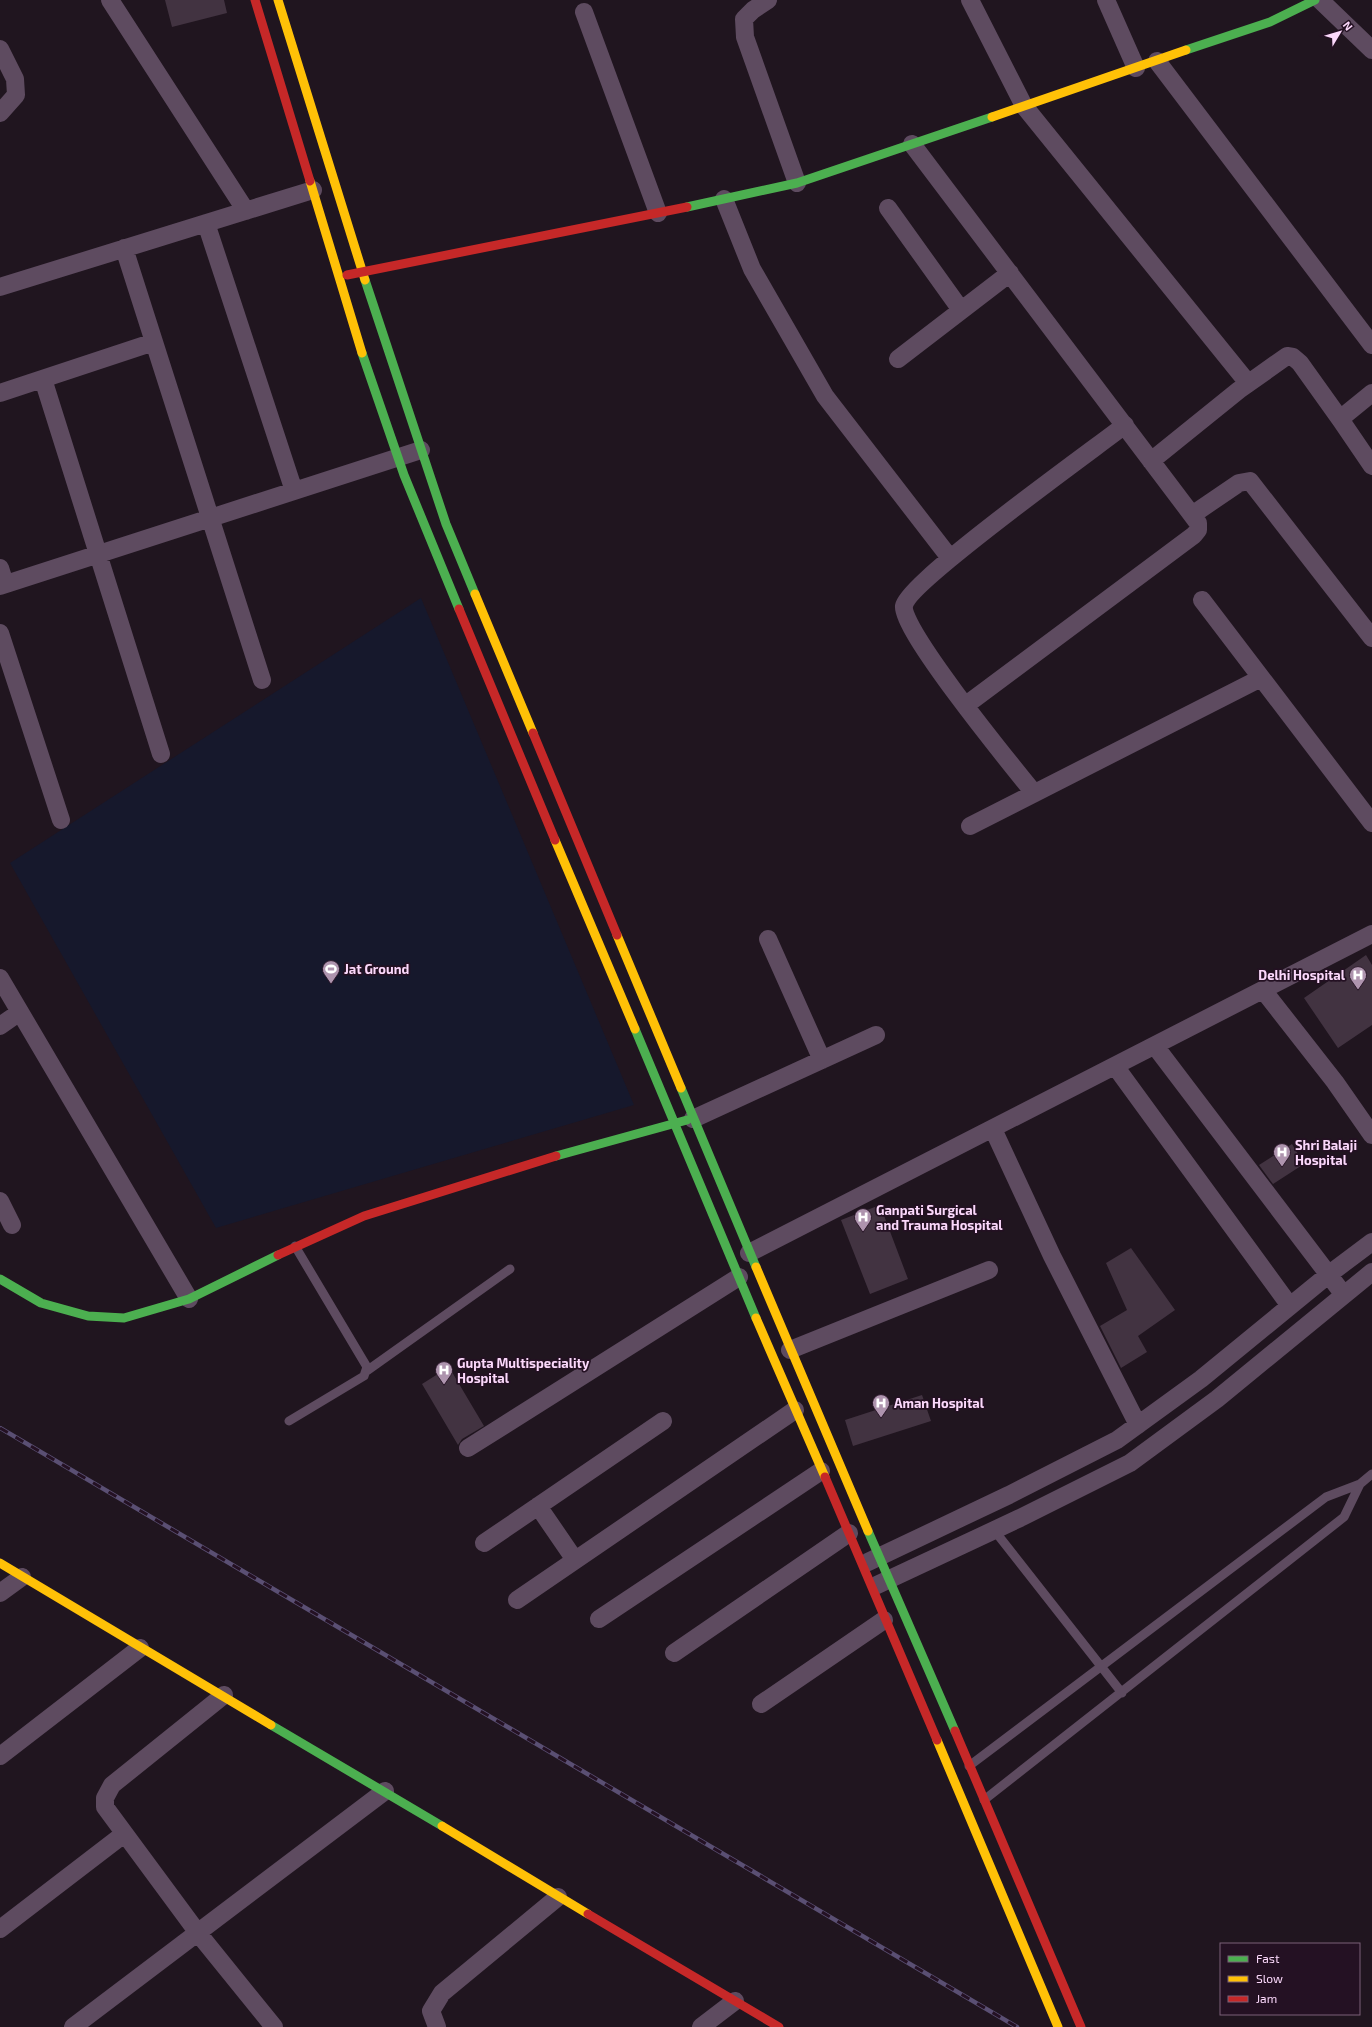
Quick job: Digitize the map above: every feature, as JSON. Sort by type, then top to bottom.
[{"type":"main road","points":[[255,0],[365,361],[398,457],[513,741],[588,892],[694,1119],[790,1350],[970,1766],[976,1807],[1058,2027]]},
{"type":"main road","points":[[278,0],[383,340],[446,524],[588,892],[674,1124],[952,1778],[976,1807],[1081,2027]]},
{"type":"main road","points":[[339,276],[658,213],[797,183],[1270,22],[1315,0]]},
{"type":"main road","points":[[0,1279],[40,1303],[88,1316],[124,1318],[189,1299],[295,1246],[364,1216],[572,1151],[694,1119]]},
{"type":"main road","points":[[0,1563],[140,1648],[385,1791],[558,1897],[779,2027]]},
{"type":"street","points":[[110,0],[246,211]]},
{"type":"street","points":[[768,0],[753,10],[744,19],[746,37],[797,183]]},
{"type":"street","points":[[970,0],[1024,106],[1248,383]]},
{"type":"street","points":[[1106,0],[1136,68]]},
{"type":"street","points":[[1320,0],[1372,50]]},
{"type":"street","points":[[584,12],[658,213]]},
{"type":"street","points":[[0,49],[15,79],[16,95],[0,113]]},
{"type":"street","points":[[1157,60],[1372,345]]},
{"type":"street","points":[[912,144],[1198,523],[1198,530],[1194,535],[966,705]]},
{"type":"street","points":[[0,287],[313,190]]},
{"type":"street","points":[[724,199],[752,269],[824,396],[950,558]]},
{"type":"street","points":[[888,208],[961,310]]},
{"type":"street","points":[[206,223],[294,491]]},
{"type":"street","points":[[124,248],[262,680]]},
{"type":"street","points":[[898,359],[1010,273]]},
{"type":"street","points":[[0,393],[154,342]]},
{"type":"street","points":[[1151,461],[1248,383],[1281,360],[1290,356],[1300,363],[1372,466]]},
{"type":"street","points":[[43,379],[161,754]]},
{"type":"street","points":[[1340,419],[1372,393]]},
{"type":"street","points":[[1034,793],[929,656],[905,616],[904,606],[907,598],[915,589],[950,558],[1125,426]]},
{"type":"street","points":[[2,579],[98,553],[421,450]]},
{"type":"street","points":[[1192,515],[1239,483],[1250,481],[1372,638]]},
{"type":"street","points":[[1202,600],[1262,678],[1366,802],[1372,822]]},
{"type":"street","points":[[0,633],[62,820]]},
{"type":"street","points":[[970,826],[1262,678]]},
{"type":"street","points":[[749,1253],[1372,934]]},
{"type":"street","points":[[768,939],[822,1060]]},
{"type":"street","points":[[0,978],[189,1299]]},
{"type":"street","points":[[1263,990],[1335,1082],[1372,1135]]},
{"type":"street","points":[[0,1026],[20,1012]]},
{"type":"street","points":[[694,1119],[876,1035]]},
{"type":"street","points":[[1154,1046],[1344,1295]]},
{"type":"street","points":[[1115,1066],[1290,1306]]},
{"type":"street","points":[[993,1129],[1052,1256],[1138,1425]]},
{"type":"street","points":[[0,1201],[12,1225]]},
{"type":"street","points":[[861,1565],[1009,1495],[1116,1440],[1201,1379],[1328,1275],[1372,1242]]},
{"type":"street","points":[[790,1350],[989,1270]]},
{"type":"street","points":[[871,1588],[994,1530],[1130,1463],[1217,1400],[1372,1272]]},
{"type":"street","points":[[468,1448],[739,1276]]},
{"type":"street","points":[[517,1600],[795,1410]]},
{"type":"street","points":[[484,1543],[663,1421]]},
{"type":"street","points":[[599,1619],[821,1471]]},
{"type":"street","points":[[538,1506],[575,1560]]},
{"type":"street","points":[[674,1653],[849,1533]]},
{"type":"street","points":[[0,1593],[22,1577]]},
{"type":"street","points":[[761,1704],[884,1620]]},
{"type":"street","points":[[0,1756],[140,1648]]},
{"type":"street","points":[[224,1696],[112,1786],[105,1798],[105,1807],[198,1934],[274,2027]]},
{"type":"street","points":[[74,2027],[385,1791]]},
{"type":"street","points":[[0,1929],[124,1834]]},
{"type":"street","points":[[437,2027],[431,2011],[442,1993],[558,1897]]},
{"type":"street","points":[[701,2027],[736,2001]]},
{"type":"lane","points":[[295,1246],[368,1367],[368,1370]]},
{"type":"lane","points":[[289,1421],[364,1376],[368,1370],[510,1269]]},
{"type":"lane","points":[[952,1778],[970,1766],[1100,1666],[1326,1497],[1360,1484],[1372,1474]]},
{"type":"lane","points":[[976,1807],[1344,1517],[1360,1484]]},
{"type":"lane","points":[[994,1530],[1122,1693]]},
{"type":"shaded area","name":"Jat Ground","points":[[421,598],[634,1105],[216,1228],[10,863]]},
{"type":"building","points":[[165,0],[224,0],[227,13],[172,27]]},
{"type":"building","points":[[1366,955],[1372,965],[1372,1025],[1338,1048],[1304,998]]},
{"type":"building","points":[[1292,1144],[1304,1164],[1273,1184],[1259,1165]]},
{"type":"building","points":[[880,1205],[908,1279],[870,1294],[841,1220]]},
{"type":"building","points":[[1131,1248],[1175,1310],[1138,1336],[1147,1352],[1121,1368],[1100,1326],[1127,1310],[1106,1263]]},
{"type":"building","points":[[449,1367],[484,1426],[462,1439],[458,1445],[422,1384]]},
{"type":"building","points":[[922,1395],[931,1421],[853,1446],[845,1420]]},
{"type":"railway","points":[[0,1428],[1017,2027]]},
{"type":"traffic: fast","points":[[1186,50],[1270,22],[1315,0]]},
{"type":"traffic: fast","points":[[687,207],[797,183],[992,117]]},
{"type":"traffic: fast","points":[[365,280],[446,524],[475,594]]},
{"type":"traffic: fast","points":[[362,353],[404,475],[459,609]]},
{"type":"traffic: fast","points":[[635,1029],[756,1318]]},
{"type":"traffic: fast","points":[[681,1088],[756,1267]]},
{"type":"traffic: fast","points":[[556,1156],[687,1120]]},
{"type":"traffic: fast","points":[[0,1279],[41,1303],[88,1316],[124,1318],[189,1299],[278,1255]]},
{"type":"traffic: fast","points":[[868,1531],[955,1731]]},
{"type":"traffic: fast","points":[[271,1725],[442,1826]]},
{"type":"traffic: slow","points":[[278,0],[365,280]]},
{"type":"traffic: slow","points":[[992,117],[1186,50]]},
{"type":"traffic: slow","points":[[310,181],[362,353]]},
{"type":"traffic: slow","points":[[475,594],[533,733]]},
{"type":"traffic: slow","points":[[555,840],[635,1029]]},
{"type":"traffic: slow","points":[[617,935],[681,1088]]},
{"type":"traffic: slow","points":[[756,1267],[868,1531]]},
{"type":"traffic: slow","points":[[756,1318],[825,1477]]},
{"type":"traffic: slow","points":[[0,1563],[271,1725]]},
{"type":"traffic: slow","points":[[937,1740],[1058,2027]]},
{"type":"traffic: slow","points":[[442,1826],[588,1914]]},
{"type":"traffic: jam","points":[[255,0],[310,181]]},
{"type":"traffic: jam","points":[[347,275],[687,207]]},
{"type":"traffic: jam","points":[[459,609],[555,840]]},
{"type":"traffic: jam","points":[[533,733],[617,935]]},
{"type":"traffic: jam","points":[[278,1255],[364,1216],[556,1156]]},
{"type":"traffic: jam","points":[[825,1477],[937,1740]]},
{"type":"traffic: jam","points":[[955,1731],[1081,2027]]},
{"type":"traffic: jam","points":[[588,1914],[779,2027]]},
{"type":"place","name":"Jat Ground","points":[[331,984]]},
{"type":"place","name":"Delhi Hospital","points":[[1358,990]]},
{"type":"place","name":"Shri Balaji Hospital","points":[[1282,1167]]},
{"type":"place","name":"Ganpati Surgical and Trauma Hospital","points":[[863,1232]]},
{"type":"place","name":"Gupta Multispeciality Hospital","points":[[444,1385]]},
{"type":"place","name":"Aman Hospital","points":[[881,1418]]}]
